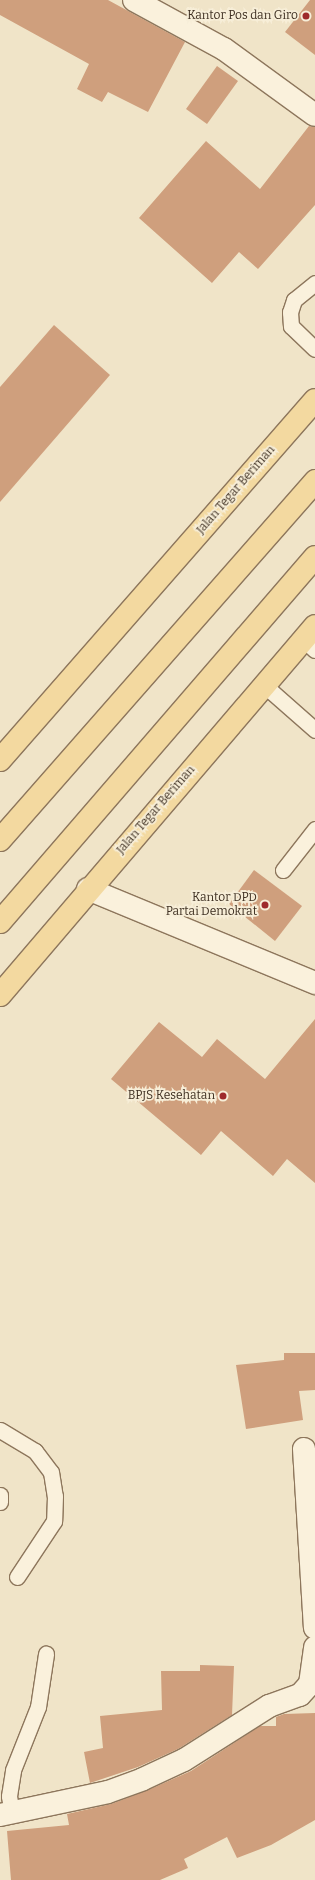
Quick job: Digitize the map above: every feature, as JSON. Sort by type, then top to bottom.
[{"type":"main road","name":"Jalan Tegar Beriman","points":[[0,760],[315,400]]},
{"type":"main road","points":[[0,840],[315,481]]},
{"type":"main road","points":[[0,922],[315,557]]},
{"type":"main road","name":"Jalan Tegar Beriman","points":[[0,995],[88,889],[264,685],[311,638]]},
{"type":"street","points":[[134,0],[224,49],[315,115]]},
{"type":"street","points":[[88,889],[315,983]]},
{"type":"street","points":[[304,1449],[315,1628]]},
{"type":"street","points":[[6,1814],[108,1792],[143,1779],[184,1760],[269,1706],[300,1696],[312,1684],[315,1647]]},
{"type":"lane","points":[[315,283],[294,300],[290,312],[291,326],[315,349]]},
{"type":"lane","points":[[264,685],[315,730]]},
{"type":"lane","points":[[283,870],[315,829]]},
{"type":"lane","points":[[0,1430],[35,1451],[51,1472],[55,1496],[54,1521],[17,1576]]},
{"type":"lane","points":[[0,1495],[0,1502]]},
{"type":"lane","points":[[6,1814],[13,1770],[38,1707],[46,1654]]},
{"type":"building","points":[[0,0],[108,0],[185,42],[148,112],[108,92],[102,102],[77,89],[89,64],[0,15]]},
{"type":"building","name":"Kantor Pos dan Giro","points":[[310,0],[315,0],[315,55],[285,32]]},
{"type":"building","points":[[217,66],[238,81],[207,124],[186,109]]},
{"type":"building","points":[[309,126],[315,127],[315,205],[258,269],[239,252],[212,283],[139,218],[206,141],[260,189]]},
{"type":"building","points":[[54,325],[110,375],[0,502],[0,387]]},
{"type":"building","name":"Kantor DPD Partai Demokrat","points":[[254,870],[302,906],[275,941],[229,904]]},
{"type":"building","name":"BPJS Kesehatan","points":[[315,1019],[315,1183],[287,1159],[273,1176],[221,1131],[201,1155],[111,1079],[159,1022],[202,1057],[217,1039],[265,1079]]},
{"type":"building","points":[[284,1353],[315,1353],[315,1390],[299,1391],[303,1420],[246,1429],[236,1365],[284,1360]]},
{"type":"building","points":[[200,1665],[234,1666],[232,1715],[178,1749],[138,1767],[90,1783],[84,1752],[103,1748],[100,1716],[162,1710],[161,1671],[200,1671]]},
{"type":"building","points":[[315,1713],[315,1820],[271,1845],[237,1858],[227,1837],[184,1859],[188,1868],[160,1880],[11,1880],[7,1831],[69,1825],[67,1814],[111,1804],[191,1771],[260,1726],[276,1726],[276,1717],[284,1714]]},
{"type":"place","name":"Kantor Pos dan Giro","points":[[306,16]]},
{"type":"place","name":"Kantor DPD Partai Demokrat","points":[[265,905]]},
{"type":"place","name":"BPJS Kesehatan","points":[[223,1096]]}]
